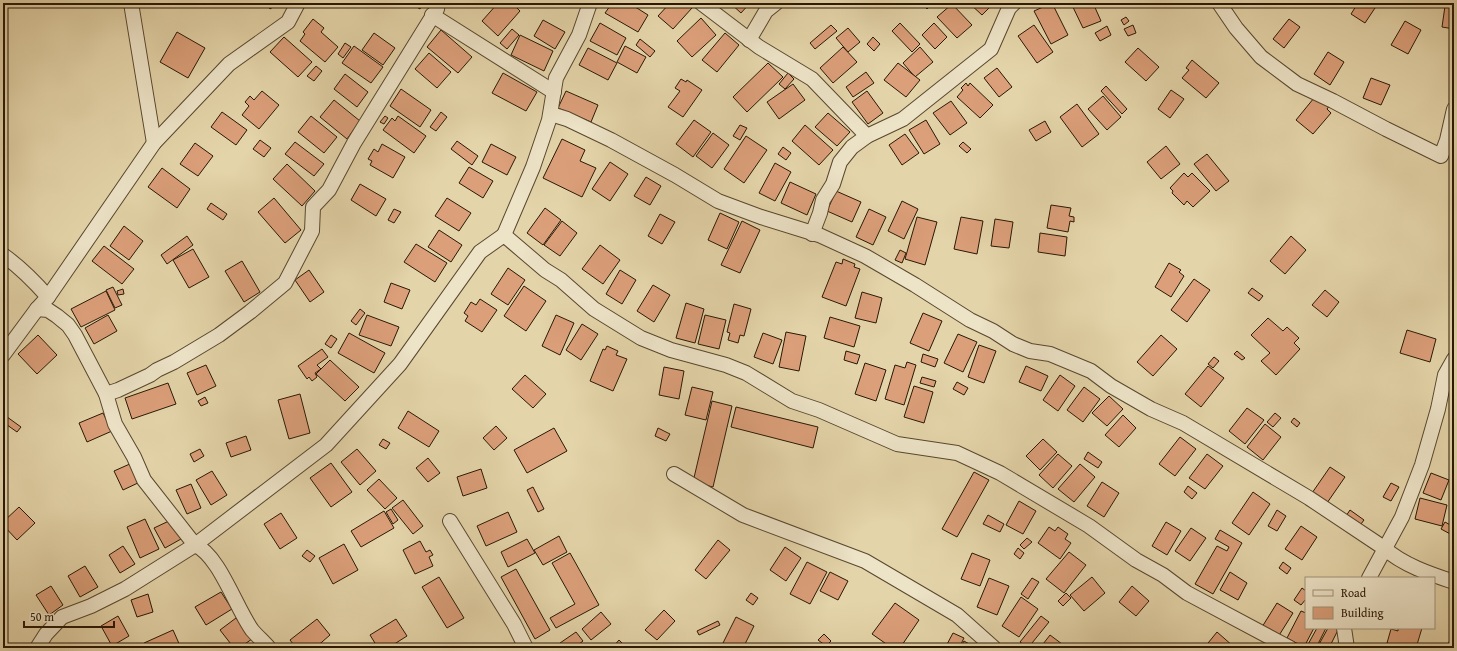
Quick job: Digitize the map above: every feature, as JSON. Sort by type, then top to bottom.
[{"type":"street","points":[[131,3],[154,143]]},
{"type":"street","points":[[3,355],[48,297],[154,143],[229,64],[288,22],[298,3]]},
{"type":"street","points":[[37,648],[46,634],[62,618],[91,606],[125,589],[195,545],[326,445],[400,364],[480,252],[504,235],[533,167],[551,114],[556,78],[579,35],[590,3]]},
{"type":"street","points":[[749,40],[766,11],[776,3]]},
{"type":"street","points":[[812,234],[823,200],[833,184],[840,162],[852,147],[867,136],[903,119],[991,49],[1009,8],[1014,3]]},
{"type":"street","points":[[1219,3],[1236,28],[1261,57],[1297,84],[1334,101],[1441,156],[1447,140],[1454,109]]},
{"type":"street","points":[[707,5],[749,40],[812,79],[867,136]]},
{"type":"street","points":[[106,394],[150,375],[220,335],[285,283],[312,231],[314,207],[329,190],[354,143],[435,9],[554,92]]},
{"type":"street","points":[[551,114],[568,119],[611,140],[675,175],[718,201],[761,217],[819,235],[865,256],[915,285],[970,320],[993,331],[1013,344],[1030,351],[1050,354],[1091,371],[1118,390],[1151,409],[1183,424],[1309,498],[1384,548],[1393,556],[1437,577],[1454,582]]},
{"type":"street","points":[[504,235],[545,270],[561,280],[594,309],[641,338],[671,350],[726,365],[746,373],[792,401],[819,410],[897,444],[957,454],[1000,473],[1089,526],[1136,560],[1163,575],[1187,593],[1290,648]]},
{"type":"street","points":[[3,255],[33,280],[48,297]]},
{"type":"street","points":[[38,308],[48,310],[68,325],[75,335],[106,394],[115,424],[134,457],[144,480],[195,545],[201,547],[207,552],[224,579],[252,630],[269,648]]},
{"type":"street","points":[[1369,577],[1402,517],[1422,464],[1438,410],[1445,375],[1454,359]]},
{"type":"street","points":[[674,474],[743,515],[866,561],[957,614],[994,648]]},
{"type":"street","points":[[450,521],[514,624],[526,648]]},
{"type":"street","points":[[1344,629],[1347,648]]},
{"type":"building","points":[[266,3],[279,3],[270,9]]},
{"type":"building","points":[[410,3],[423,3],[420,9]]},
{"type":"building","points":[[498,3],[512,3],[520,11],[498,36],[482,21]]},
{"type":"building","points":[[604,3],[629,3],[648,15],[638,32],[605,13],[610,6]]},
{"type":"building","points":[[670,3],[687,3],[692,8],[673,29],[658,16]]},
{"type":"building","points":[[730,3],[750,3],[741,13]]},
{"type":"building","points":[[922,3],[931,3],[932,4],[927,9]]},
{"type":"building","points":[[969,3],[994,3],[982,15]]},
{"type":"building","points":[[1052,3],[1068,35],[1051,44],[1034,11]]},
{"type":"building","points":[[1071,3],[1093,3],[1101,21],[1083,28]]},
{"type":"building","points":[[1358,3],[1374,3],[1377,5],[1365,23],[1351,14]]},
{"type":"building","points":[[952,4],[972,25],[957,38],[937,17]]},
{"type":"building","points":[[1445,6],[1454,8],[1454,29],[1442,27]]},
{"type":"building","points":[[1126,17],[1129,21],[1124,25],[1121,20]]},
{"type":"building","points":[[701,18],[716,35],[692,57],[677,41]]},
{"type":"building","points":[[313,19],[324,28],[321,32],[338,47],[325,62],[300,41],[305,34],[303,32]]},
{"type":"building","points":[[1289,19],[1300,27],[1284,48],[1273,39]]},
{"type":"building","points":[[543,20],[565,32],[555,49],[534,36]]},
{"type":"building","points":[[1405,21],[1421,30],[1408,54],[1391,45]]},
{"type":"building","points":[[600,23],[626,38],[617,55],[590,41]]},
{"type":"building","points":[[900,23],[920,44],[912,52],[892,31]]},
{"type":"building","points":[[934,23],[947,37],[935,49],[922,35]]},
{"type":"building","points":[[831,25],[837,31],[815,49],[810,43]]},
{"type":"building","points":[[1034,25],[1053,52],[1037,63],[1018,36]]},
{"type":"building","points":[[1133,25],[1136,33],[1128,36],[1124,29]]},
{"type":"building","points":[[1107,26],[1111,35],[1100,41],[1095,33]]},
{"type":"building","points":[[848,28],[860,42],[848,52],[836,38]]},
{"type":"building","points":[[512,29],[519,35],[507,49],[500,43]]},
{"type":"building","points":[[441,30],[472,57],[458,73],[427,47]]},
{"type":"building","points":[[177,32],[205,48],[188,78],[160,62]]},
{"type":"building","points":[[374,33],[395,48],[383,65],[362,50]]},
{"type":"building","points":[[725,33],[739,45],[717,72],[702,60]]},
{"type":"building","points":[[520,35],[553,51],[544,71],[511,55]]},
{"type":"building","points":[[284,37],[312,62],[298,77],[270,52]]},
{"type":"building","points":[[873,37],[880,44],[874,51],[867,44]]},
{"type":"building","points":[[640,39],[655,51],[650,57],[636,45]]},
{"type":"building","points":[[345,43],[351,47],[343,58],[338,54]]},
{"type":"building","points":[[354,46],[383,67],[371,83],[342,63]]},
{"type":"building","points":[[625,46],[646,57],[637,73],[617,62]]},
{"type":"building","points":[[843,47],[857,62],[833,83],[820,68]]},
{"type":"building","points":[[920,47],[933,62],[915,77],[903,63]]},
{"type":"building","points":[[588,48],[617,63],[608,80],[579,65]]},
{"type":"building","points":[[1138,48],[1159,67],[1146,81],[1125,62]]},
{"type":"building","points":[[1328,52],[1344,62],[1330,85],[1314,74]]},
{"type":"building","points":[[429,53],[451,72],[437,88],[415,69]]},
{"type":"building","points":[[1192,60],[1219,83],[1206,98],[1182,78],[1189,70],[1186,68]]},
{"type":"building","points":[[768,63],[783,77],[747,112],[733,97]]},
{"type":"building","points":[[898,63],[920,80],[906,97],[884,80]]},
{"type":"building","points":[[316,66],[322,71],[314,81],[307,76]]},
{"type":"building","points":[[997,68],[1012,87],[999,97],[984,78]]},
{"type":"building","points":[[866,72],[874,83],[853,97],[846,87]]},
{"type":"building","points":[[503,73],[537,92],[526,111],[492,93]]},
{"type":"building","points":[[788,73],[794,79],[785,89],[779,84]]},
{"type":"building","points":[[345,74],[368,92],[357,107],[334,89]]},
{"type":"building","points":[[1371,78],[1390,85],[1381,105],[1363,98]]},
{"type":"building","points":[[681,79],[686,82],[687,80],[702,90],[683,117],[668,107],[680,91],[675,88]]},
{"type":"building","points":[[966,83],[968,86],[970,83],[993,105],[980,118],[957,97],[963,90],[961,88]]},
{"type":"building","points":[[793,84],[805,100],[779,119],[767,102]]},
{"type":"building","points":[[1106,86],[1127,109],[1122,114],[1101,91]]},
{"type":"building","points":[[401,89],[431,110],[420,127],[390,106]]},
{"type":"building","points":[[1171,90],[1184,99],[1170,118],[1158,109]]},
{"type":"building","points":[[262,91],[279,105],[259,129],[242,115],[249,106],[245,102],[250,96],[254,100]]},
{"type":"building","points":[[566,91],[598,105],[591,122],[558,108]]},
{"type":"building","points":[[867,91],[883,113],[868,124],[852,102]]},
{"type":"building","points":[[1103,96],[1121,117],[1107,130],[1088,109]]},
{"type":"building","points":[[1314,98],[1319,102],[1322,99],[1330,105],[1327,109],[1331,113],[1313,134],[1296,120]]},
{"type":"building","points":[[334,100],[360,121],[347,139],[320,117]]},
{"type":"building","points":[[951,101],[967,123],[950,135],[933,113]]},
{"type":"building","points":[[1077,104],[1099,134],[1082,147],[1060,117]]},
{"type":"building","points":[[222,112],[247,130],[236,145],[211,127]]},
{"type":"building","points":[[441,112],[447,117],[436,131],[430,127]]},
{"type":"building","points":[[828,113],[850,132],[837,146],[815,127]]},
{"type":"building","points":[[311,116],[337,137],[324,153],[298,132]]},
{"type":"building","points":[[385,116],[388,118],[384,124],[380,122]]},
{"type":"building","points":[[398,116],[426,136],[414,153],[383,130],[392,118],[395,121]]},
{"type":"building","points":[[694,120],[711,132],[693,157],[676,144]]},
{"type":"building","points":[[926,120],[940,144],[924,154],[909,130]]},
{"type":"building","points":[[1045,121],[1051,132],[1036,141],[1029,130]]},
{"type":"building","points":[[740,125],[747,128],[740,140],[733,136]]},
{"type":"building","points":[[805,125],[833,150],[819,165],[792,141]]},
{"type":"building","points":[[713,133],[729,145],[712,168],[696,156]]},
{"type":"building","points":[[905,134],[919,153],[902,165],[889,145]]},
{"type":"building","points":[[746,136],[767,150],[744,183],[724,169]]},
{"type":"building","points":[[562,139],[585,150],[580,161],[596,168],[582,197],[543,178]]},
{"type":"building","points":[[260,140],[271,148],[264,157],[253,149]]},
{"type":"building","points":[[457,141],[478,156],[472,165],[451,149]]},
{"type":"building","points":[[295,142],[324,164],[314,176],[285,154]]},
{"type":"building","points":[[963,142],[971,149],[967,153],[959,146]]},
{"type":"building","points":[[195,143],[213,156],[198,176],[180,164]]},
{"type":"building","points":[[382,144],[405,157],[393,178],[370,165],[372,161],[368,159],[374,149],[378,152]]},
{"type":"building","points":[[491,144],[516,157],[507,175],[482,162]]},
{"type":"building","points":[[1166,146],[1180,164],[1161,179],[1147,162]]},
{"type":"building","points":[[783,147],[791,153],[786,160],[778,154]]},
{"type":"building","points":[[1207,154],[1229,181],[1216,191],[1194,164]]},
{"type":"building","points":[[610,162],[628,174],[610,201],[592,189]]},
{"type":"building","points":[[775,163],[791,172],[775,201],[759,193]]},
{"type":"building","points":[[287,164],[315,191],[302,206],[273,179]]},
{"type":"building","points":[[469,167],[493,181],[483,198],[459,183]]},
{"type":"building","points":[[162,168],[190,189],[177,208],[148,187]]},
{"type":"building","points":[[1184,173],[1188,177],[1192,173],[1210,191],[1193,207],[1187,201],[1184,205],[1172,193],[1173,191],[1170,188]]},
{"type":"building","points":[[646,177],[661,186],[650,205],[634,196]]},
{"type":"building","points":[[790,182],[816,194],[807,215],[781,203]]},
{"type":"building","points":[[360,184],[386,199],[376,216],[351,200]]},
{"type":"building","points":[[836,191],[861,202],[852,222],[827,211]]},
{"type":"building","points":[[274,198],[301,230],[285,243],[258,212]]},
{"type":"building","points":[[447,198],[471,213],[459,231],[435,216]]},
{"type":"building","points":[[902,201],[918,209],[904,239],[888,231]]},
{"type":"building","points":[[211,203],[227,214],[223,220],[207,209]]},
{"type":"building","points":[[1051,205],[1071,208],[1069,216],[1074,217],[1074,222],[1070,221],[1068,232],[1047,228]]},
{"type":"building","points":[[545,208],[561,220],[543,245],[527,233]]},
{"type":"building","points":[[394,209],[401,212],[394,223],[388,220]]},
{"type":"building","points":[[869,209],[886,217],[873,245],[856,237]]},
{"type":"building","points":[[720,213],[739,222],[727,249],[708,240]]},
{"type":"building","points":[[660,214],[675,222],[662,244],[648,236]]},
{"type":"building","points":[[917,217],[937,222],[925,265],[905,259]]},
{"type":"building","points":[[961,217],[983,221],[977,254],[954,249]]},
{"type":"building","points":[[995,219],[1013,222],[1009,248],[991,246]]},
{"type":"building","points":[[562,221],[577,233],[560,256],[544,245]]},
{"type":"building","points":[[742,221],[760,230],[740,273],[721,265]]},
{"type":"building","points":[[124,226],[143,241],[129,260],[110,246]]},
{"type":"building","points":[[439,230],[462,245],[451,262],[428,247]]},
{"type":"building","points":[[1040,233],[1067,237],[1065,256],[1038,252]]},
{"type":"building","points":[[187,236],[193,245],[167,264],[161,255]]},
{"type":"building","points":[[1291,236],[1306,250],[1285,274],[1270,261]]},
{"type":"building","points":[[416,244],[447,263],[435,282],[404,262]]},
{"type":"building","points":[[600,245],[620,260],[603,284],[582,269]]},
{"type":"building","points":[[104,246],[134,269],[122,284],[92,261]]},
{"type":"building","points":[[193,249],[209,277],[189,288],[173,260]]},
{"type":"building","points":[[900,250],[906,253],[902,263],[895,260]]},
{"type":"building","points":[[843,259],[855,264],[854,267],[860,269],[846,306],[822,297],[836,262],[842,264]]},
{"type":"building","points":[[242,261],[260,292],[244,302],[225,271]]},
{"type":"building","points":[[1169,263],[1181,270],[1179,272],[1184,276],[1171,297],[1155,287]]},
{"type":"building","points":[[508,268],[525,280],[508,305],[491,294]]},
{"type":"building","points":[[309,270],[324,292],[310,302],[295,280]]},
{"type":"building","points":[[620,270],[636,280],[622,304],[606,294]]},
{"type":"building","points":[[1194,279],[1210,290],[1187,322],[1171,310]]},
{"type":"building","points":[[391,283],[410,290],[402,309],[384,302]]},
{"type":"building","points":[[653,285],[670,295],[654,322],[637,311]]},
{"type":"building","points":[[524,286],[546,301],[526,331],[504,316]]},
{"type":"building","points":[[113,287],[122,305],[115,308],[106,290]]},
{"type":"building","points":[[1252,288],[1263,296],[1259,301],[1248,293]]},
{"type":"building","points":[[123,289],[124,294],[118,295],[117,291]]},
{"type":"building","points":[[1325,290],[1339,302],[1327,317],[1312,305]]},
{"type":"building","points":[[106,291],[115,310],[81,327],[71,309]]},
{"type":"building","points":[[862,292],[882,298],[876,323],[855,318]]},
{"type":"building","points":[[480,299],[497,310],[482,332],[465,321],[468,316],[464,313],[471,302],[476,305]]},
{"type":"building","points":[[686,303],[704,309],[695,343],[676,338]]},
{"type":"building","points":[[734,304],[751,309],[744,336],[740,335],[738,343],[728,340],[730,333],[727,332]]},
{"type":"building","points":[[360,309],[365,313],[356,325],[351,321]]},
{"type":"building","points":[[923,313],[942,321],[929,351],[910,343]]},
{"type":"building","points":[[108,315],[117,331],[94,344],[85,328]]},
{"type":"building","points":[[367,315],[399,327],[391,346],[359,335]]},
{"type":"building","points":[[556,315],[574,323],[560,355],[542,346]]},
{"type":"building","points":[[705,315],[726,320],[719,349],[698,344]]},
{"type":"building","points":[[830,317],[860,326],[854,347],[824,338]]},
{"type":"building","points":[[1268,318],[1283,331],[1287,327],[1299,338],[1294,343],[1300,349],[1276,375],[1261,361],[1270,353],[1251,335]]},
{"type":"building","points":[[582,324],[598,334],[581,360],[566,350]]},
{"type":"building","points":[[1407,330],[1436,339],[1430,362],[1400,353]]},
{"type":"building","points":[[786,332],[806,336],[799,371],[779,367]]},
{"type":"building","points":[[349,333],[385,353],[374,373],[338,353]]},
{"type":"building","points":[[763,333],[782,340],[773,364],[754,357]]},
{"type":"building","points":[[958,334],[977,342],[963,372],[944,363]]},
{"type":"building","points":[[38,335],[57,355],[37,374],[18,354]]},
{"type":"building","points":[[331,335],[337,339],[331,348],[325,344]]},
{"type":"building","points":[[1161,335],[1177,349],[1153,376],[1137,362]]},
{"type":"building","points":[[979,345],[996,351],[984,383],[968,377]]},
{"type":"building","points":[[607,346],[618,351],[616,355],[627,359],[613,391],[590,381],[603,349],[605,350]]},
{"type":"building","points":[[322,349],[328,357],[317,365],[321,369],[315,373],[317,377],[312,381],[309,377],[307,379],[298,366]]},
{"type":"building","points":[[846,351],[860,355],[857,364],[844,360]]},
{"type":"building","points":[[1237,351],[1245,358],[1242,360],[1234,354]]},
{"type":"building","points":[[923,354],[938,359],[935,367],[921,362]]},
{"type":"building","points":[[1214,357],[1219,361],[1213,368],[1208,364]]},
{"type":"building","points":[[330,360],[359,387],[345,401],[316,374]]},
{"type":"building","points":[[907,362],[916,365],[904,405],[885,399],[895,365],[905,368]]},
{"type":"building","points":[[865,363],[886,370],[876,401],[855,394]]},
{"type":"building","points":[[206,365],[216,386],[197,395],[187,373]]},
{"type":"building","points":[[1026,366],[1048,376],[1041,391],[1019,382]]},
{"type":"building","points":[[1208,366],[1224,378],[1201,407],[1185,394]]},
{"type":"building","points":[[664,367],[684,371],[679,399],[659,395]]},
{"type":"building","points":[[525,375],[546,394],[533,408],[512,389]]},
{"type":"building","points":[[1060,375],[1075,386],[1058,411],[1043,400]]},
{"type":"building","points":[[922,377],[936,381],[934,387],[920,383]]},
{"type":"building","points":[[957,382],[968,388],[964,395],[953,389]]},
{"type":"building","points":[[168,383],[176,404],[132,419],[125,398]]},
{"type":"building","points":[[914,386],[933,392],[924,423],[904,417]]},
{"type":"building","points":[[692,387],[713,392],[706,420],[685,415]]},
{"type":"building","points":[[1084,387],[1100,399],[1083,422],[1067,410]]},
{"type":"building","points":[[300,394],[310,433],[289,439],[278,400]]},
{"type":"building","points":[[1109,396],[1123,409],[1107,426],[1092,413]]},
{"type":"building","points":[[205,397],[208,403],[201,406],[198,401]]},
{"type":"building","points":[[712,401],[732,406],[713,487],[693,482]]},
{"type":"building","points":[[736,407],[818,427],[813,448],[731,427]]},
{"type":"building","points":[[1247,408],[1264,420],[1245,444],[1229,431]]},
{"type":"building","points":[[408,411],[439,431],[429,447],[398,428]]},
{"type":"building","points":[[103,413],[112,431],[87,442],[79,423]]},
{"type":"building","points":[[1275,413],[1281,418],[1273,427],[1267,422]]},
{"type":"building","points":[[3,414],[21,427],[17,432],[3,422]]},
{"type":"building","points":[[1123,415],[1136,428],[1119,447],[1105,435]]},
{"type":"building","points":[[1294,418],[1300,423],[1297,427],[1291,422]]},
{"type":"building","points":[[1265,424],[1281,437],[1263,460],[1247,447]]},
{"type":"building","points":[[496,426],[507,438],[494,450],[483,438]]},
{"type":"building","points":[[554,428],[567,451],[527,473],[514,450]]},
{"type":"building","points":[[658,428],[670,434],[666,441],[655,436]]},
{"type":"building","points":[[246,436],[251,450],[231,457],[226,443]]},
{"type":"building","points":[[1180,437],[1196,449],[1175,476],[1159,464]]},
{"type":"building","points":[[383,439],[390,443],[386,449],[379,445]]},
{"type":"building","points":[[1043,439],[1057,452],[1040,470],[1026,456]]},
{"type":"building","points":[[200,449],[204,456],[194,462],[190,454]]},
{"type":"building","points":[[357,449],[376,471],[360,485],[341,462]]},
{"type":"building","points":[[1088,452],[1102,462],[1098,468],[1084,459]]},
{"type":"building","points":[[1058,454],[1072,466],[1053,488],[1039,475]]},
{"type":"building","points":[[1207,454],[1223,466],[1205,489],[1189,478]]},
{"type":"building","points":[[428,458],[440,473],[428,482],[416,468]]},
{"type":"building","points":[[132,463],[140,482],[123,490],[114,471]]},
{"type":"building","points":[[331,463],[352,492],[331,507],[310,478]]},
{"type":"building","points":[[1080,464],[1095,477],[1074,502],[1058,489]]},
{"type":"building","points":[[1330,467],[1345,477],[1327,503],[1312,493]]},
{"type":"building","points":[[481,469],[487,488],[463,496],[457,477]]},
{"type":"building","points":[[212,471],[227,495],[211,505],[196,480]]},
{"type":"building","points":[[974,472],[989,480],[957,537],[942,529]]},
{"type":"building","points":[[1431,473],[1449,480],[1441,500],[1423,493]]},
{"type":"building","points":[[379,479],[397,498],[385,509],[367,490]]},
{"type":"building","points":[[1102,482],[1119,493],[1104,517],[1087,506]]},
{"type":"building","points":[[1391,483],[1399,487],[1391,501],[1383,497]]},
{"type":"building","points":[[191,484],[201,508],[187,514],[176,490]]},
{"type":"building","points":[[1188,486],[1197,493],[1192,499],[1184,492]]},
{"type":"building","points":[[533,487],[544,509],[538,512],[527,490]]},
{"type":"building","points":[[1253,492],[1270,504],[1249,535],[1232,523]]},
{"type":"building","points":[[1420,498],[1447,505],[1442,526],[1415,519]]},
{"type":"building","points":[[403,500],[423,526],[413,534],[392,508]]},
{"type":"building","points":[[1019,501],[1036,511],[1023,534],[1006,525]]},
{"type":"building","points":[[19,507],[35,523],[17,540],[3,525],[3,522]]},
{"type":"building","points":[[391,509],[398,520],[393,524],[386,512]]},
{"type":"building","points":[[1277,510],[1286,516],[1277,531],[1268,526]]},
{"type":"building","points":[[1350,510],[1364,520],[1358,528],[1344,519]]},
{"type":"building","points":[[384,511],[394,528],[361,547],[351,531]]},
{"type":"building","points":[[508,512],[517,532],[486,546],[477,526]]},
{"type":"building","points":[[281,513],[297,538],[280,549],[264,524]]},
{"type":"building","points":[[988,515],[1004,524],[1000,532],[983,524]]},
{"type":"building","points":[[145,519],[159,549],[140,558],[127,527]]},
{"type":"building","points":[[171,520],[181,539],[165,548],[154,528]]},
{"type":"building","points":[[1166,522],[1181,531],[1167,555],[1152,546]]},
{"type":"building","points":[[1445,522],[1454,527],[1454,536],[1441,529]]},
{"type":"building","points":[[1301,526],[1317,537],[1302,560],[1285,549]]},
{"type":"building","points":[[1049,527],[1055,531],[1058,527],[1068,534],[1065,539],[1071,543],[1060,559],[1038,543]]},
{"type":"building","points":[[1191,528],[1206,538],[1190,561],[1175,551]]},
{"type":"building","points":[[1220,530],[1242,543],[1213,594],[1195,584],[1217,546],[1227,551],[1229,547],[1215,539]]},
{"type":"building","points":[[559,536],[567,552],[543,565],[534,550]]},
{"type":"building","points":[[1027,538],[1032,542],[1024,549],[1020,545]]},
{"type":"building","points":[[527,539],[535,553],[508,567],[501,552]]},
{"type":"building","points":[[718,540],[730,550],[706,579],[695,570]]},
{"type":"building","points":[[420,541],[426,552],[430,550],[433,555],[429,557],[433,566],[415,574],[403,550]]},
{"type":"building","points":[[344,544],[358,570],[333,584],[319,558]]},
{"type":"building","points":[[123,546],[135,564],[120,573],[109,555]]},
{"type":"building","points":[[785,547],[801,558],[786,581],[770,570]]},
{"type":"building","points":[[1018,548],[1024,553],[1020,559],[1014,554]]},
{"type":"building","points":[[307,550],[315,556],[310,562],[302,556]]},
{"type":"building","points":[[1069,552],[1086,565],[1064,593],[1046,579]]},
{"type":"building","points":[[570,553],[599,605],[556,628],[550,618],[575,604],[552,563]]},
{"type":"building","points":[[972,553],[990,560],[980,586],[961,579]]},
{"type":"building","points":[[807,562],[827,572],[810,604],[790,594]]},
{"type":"building","points":[[1283,562],[1291,568],[1287,574],[1279,568]]},
{"type":"building","points":[[85,566],[98,587],[80,597],[68,576]]},
{"type":"building","points":[[516,569],[550,630],[535,639],[501,577]]},
{"type":"building","points":[[830,572],[848,581],[838,600],[820,591]]},
{"type":"building","points":[[1230,572],[1247,583],[1238,600],[1220,590]]},
{"type":"building","points":[[439,577],[464,618],[447,628],[422,587]]},
{"type":"building","points":[[1092,577],[1105,593],[1084,611],[1070,595]]},
{"type":"building","points":[[989,578],[1009,586],[997,615],[977,607]]},
{"type":"building","points":[[1032,578],[1039,582],[1028,599],[1021,594]]},
{"type":"building","points":[[51,586],[63,605],[49,615],[36,595]]},
{"type":"building","points":[[1132,586],[1149,601],[1136,616],[1119,602]]},
{"type":"building","points":[[1302,588],[1305,590],[1305,600],[1301,605],[1294,600]]},
{"type":"building","points":[[221,592],[232,609],[206,625],[195,607]]},
{"type":"building","points":[[751,593],[758,598],[753,605],[746,600]]},
{"type":"building","points":[[1066,593],[1071,598],[1063,606],[1058,601]]},
{"type":"building","points":[[148,594],[153,612],[137,617],[131,600]]},
{"type":"building","points":[[1021,597],[1038,609],[1019,637],[1002,626]]},
{"type":"building","points":[[895,603],[919,620],[900,648],[892,648],[872,634]]},
{"type":"building","points":[[1277,603],[1293,613],[1278,637],[1262,627]]},
{"type":"building","points":[[664,610],[675,621],[657,640],[645,630]]},
{"type":"building","points":[[1301,611],[1305,613],[1305,629],[1313,629],[1304,647],[1287,638]]},
{"type":"building","points":[[601,612],[611,624],[591,640],[582,629]]},
{"type":"building","points":[[118,616],[129,636],[112,646],[101,626]]},
{"type":"building","points":[[1041,616],[1049,622],[1028,648],[1020,642]]},
{"type":"building","points":[[736,617],[754,626],[743,648],[733,648],[723,643]]},
{"type":"building","points":[[236,618],[252,639],[239,648],[234,648],[220,630]]},
{"type":"building","points":[[317,619],[330,635],[315,648],[296,648],[290,640]]},
{"type":"building","points":[[396,619],[407,636],[388,648],[378,648],[370,635]]},
{"type":"building","points":[[718,621],[720,625],[699,635],[697,631]]},
{"type":"building","points":[[1316,629],[1326,629],[1316,648],[1306,648]]},
{"type":"building","points":[[1327,629],[1338,629],[1329,648],[1317,648]]},
{"type":"building","points":[[1391,629],[1398,631],[1398,629],[1422,629],[1416,648],[1393,648],[1394,645],[1387,643]]},
{"type":"building","points":[[173,630],[181,648],[146,648],[144,643]]},
{"type":"building","points":[[576,632],[583,641],[574,648],[563,648],[560,643]]},
{"type":"building","points":[[1217,632],[1233,646],[1231,648],[1204,648]]},
{"type":"building","points":[[953,633],[964,638],[959,648],[945,648]]},
{"type":"building","points":[[824,634],[831,641],[826,646],[818,640]]},
{"type":"building","points":[[1452,634],[1454,634],[1454,648],[1447,648]]},
{"type":"building","points":[[1050,635],[1066,647],[1040,648]]},
{"type":"building","points":[[619,640],[627,648],[612,648]]},
{"type":"building","points":[[964,641],[976,648],[960,648]]}]
